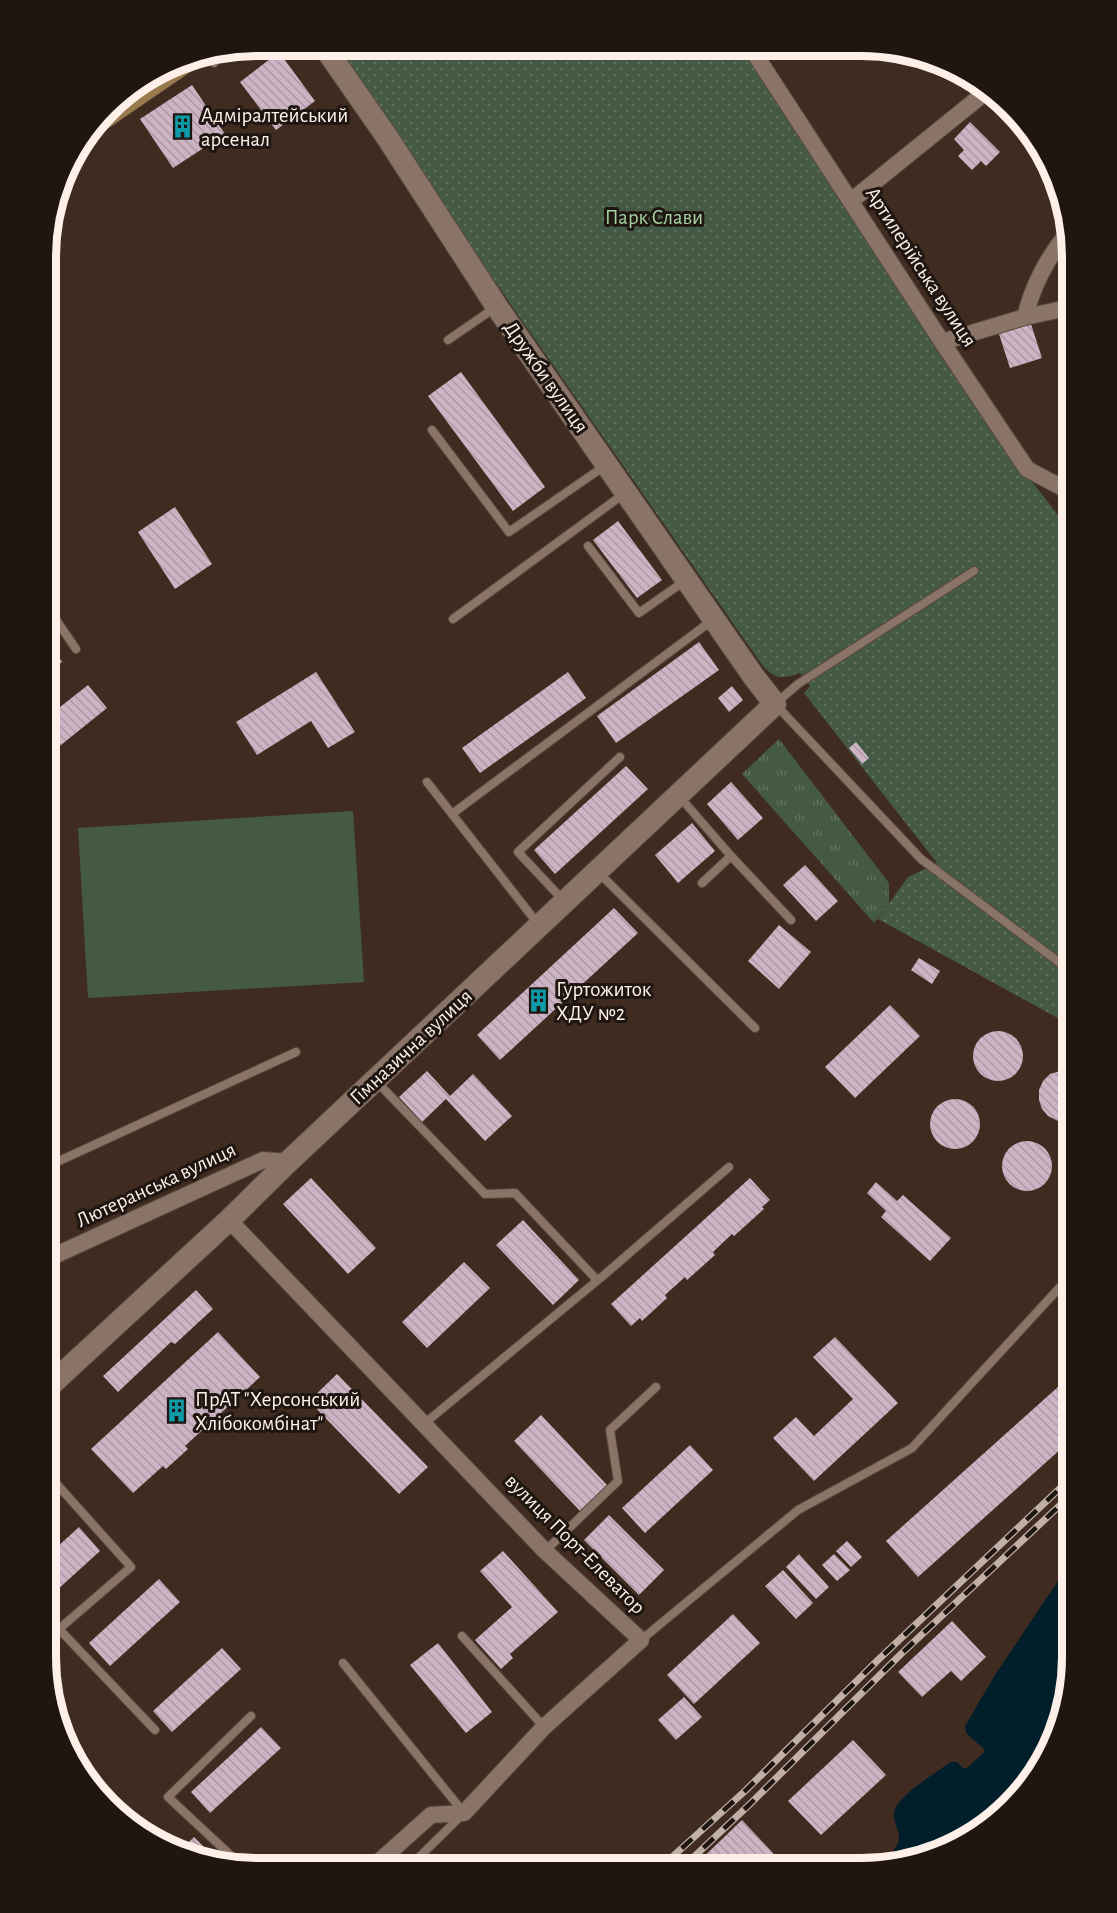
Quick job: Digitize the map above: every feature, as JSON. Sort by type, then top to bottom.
[{"type":"street","name":"Дружби вулиця","points":[[331,56],[387,137],[497,307],[775,704]]},
{"type":"street","name":"Артилерійська вулиця","points":[[758,56],[1027,469],[1062,488]]},
{"type":"street","points":[[851,201],[981,96]]},
{"type":"street","points":[[1025,317],[1038,280],[1061,243]]},
{"type":"street","points":[[942,342],[1025,317],[1062,309]]},
{"type":"street","name":"Гімназична вулиця","points":[[56,1380],[229,1220],[775,704]]},
{"type":"street","name":"Лютеранська вулиця","points":[[56,1255],[263,1160],[288,1162]]},
{"type":"street","name":"вулиця Порт-Елеватор","points":[[229,1220],[545,1551],[641,1640],[544,1727],[464,1813]]},
{"type":"street","points":[[384,1857],[431,1815],[464,1813]]},
{"type":"lane","points":[[448,340],[497,307]]},
{"type":"lane","points":[[432,430],[509,532],[606,465]]},
{"type":"lane","points":[[453,619],[626,493]]},
{"type":"lane","points":[[588,546],[639,614],[687,580]]},
{"type":"lane","points":[[974,571],[798,684],[775,704],[921,859],[1061,964]]},
{"type":"lane","points":[[452,814],[714,619]]},
{"type":"lane","points":[[56,620],[76,649]]},
{"type":"lane","points":[[566,903],[518,852],[620,757]]},
{"type":"lane","points":[[426,782],[540,926]]},
{"type":"lane","points":[[679,795],[731,856],[791,920]]},
{"type":"lane","points":[[702,883],[731,856]]},
{"type":"lane","points":[[598,872],[755,1028]]},
{"type":"lane","points":[[56,1162],[296,1052]]},
{"type":"lane","points":[[375,1080],[485,1194],[514,1193],[597,1280]]},
{"type":"lane","points":[[425,1423],[729,1167]]},
{"type":"lane","points":[[641,1640],[798,1510],[912,1448],[1061,1286]]},
{"type":"lane","points":[[545,1551],[618,1481],[610,1430],[656,1387]]},
{"type":"lane","points":[[56,1484],[131,1567],[56,1630]]},
{"type":"lane","points":[[59,1629],[155,1730]]},
{"type":"lane","points":[[462,1636],[544,1727]]},
{"type":"lane","points":[[343,1663],[464,1813],[419,1857]]},
{"type":"lane","points":[[231,1856],[168,1797],[251,1716]]},
{"type":"green space","name":"Парк Слави","points":[[338,56],[749,56],[993,431],[1062,520],[1061,1020],[878,919],[908,877],[937,863],[804,693],[810,686],[800,673],[778,677],[769,672]]},
{"type":"green space","points":[[779,739],[889,883],[889,904],[874,923],[742,774]]},
{"type":"green space","points":[[353,811],[364,982],[88,998],[78,828]]},
{"type":"water","points":[[1060,1578],[1061,1669],[1058,1696],[1041,1745],[1028,1768],[1003,1799],[961,1831],[925,1847],[889,1856],[899,1839],[894,1812],[900,1801],[950,1762],[957,1762],[963,1768],[967,1768],[984,1752],[984,1749],[966,1733],[965,1726],[995,1675]]},
{"type":"building","points":[[274,56],[282,56],[315,101],[276,130],[240,82]]},
{"type":"building","name":"Адміралтейський арсенал","points":[[192,85],[225,134],[173,168],[140,119]]},
{"type":"building","points":[[970,122],[1000,152],[986,166],[981,161],[972,170],[958,156],[964,150],[954,139]]},
{"type":"building","points":[[1031,324],[1042,358],[1010,368],[999,334]]},
{"type":"building","points":[[461,372],[545,487],[513,511],[428,396]]},
{"type":"building","points":[[175,507],[212,564],[175,589],[138,532]]},
{"type":"building","points":[[618,521],[662,580],[637,598],[593,540]]},
{"type":"building","points":[[699,642],[719,670],[616,743],[597,716]]},
{"type":"building","points":[[56,653],[62,662],[56,666]]},
{"type":"building","points":[[316,672],[355,732],[328,748],[311,721],[257,755],[236,722]]},
{"type":"building","points":[[568,672],[586,698],[480,773],[462,748]]},
{"type":"building","points":[[88,685],[107,708],[56,749],[56,710]]},
{"type":"building","points":[[732,686],[743,700],[729,712],[718,698]]},
{"type":"building","points":[[856,742],[869,758],[862,764],[849,748]]},
{"type":"building","points":[[626,766],[648,789],[555,874],[534,850]]},
{"type":"building","points":[[731,782],[763,818],[738,840],[707,804]]},
{"type":"building","points":[[692,823],[715,851],[678,883],[655,855]]},
{"type":"building","points":[[805,865],[838,901],[816,921],[783,885]]},
{"type":"building","name":"Гуртожиток ХДУ №2","points":[[614,908],[638,933],[500,1060],[477,1035]]},
{"type":"building","points":[[779,925],[811,952],[779,989],[748,961]]},
{"type":"building","points":[[919,958],[940,971],[932,984],[911,970]]},
{"type":"building","points":[[890,1005],[920,1036],[855,1098],[825,1067]]},
{"type":"building","points":[[993,1031],[1003,1031],[1016,1038],[1023,1051],[1023,1061],[1016,1074],[1003,1081],[993,1081],[984,1077],[977,1070],[973,1061],[973,1051],[977,1042],[984,1035]]},
{"type":"building","points":[[427,1071],[450,1096],[473,1074],[512,1116],[485,1141],[446,1099],[422,1122],[399,1097]]},
{"type":"building","points":[[1061,1071],[1061,1121],[1048,1116],[1039,1100],[1039,1090],[1043,1081],[1050,1074]]},
{"type":"building","points":[[950,1099],[960,1099],[973,1106],[980,1119],[980,1129],[973,1142],[960,1149],[950,1149],[941,1145],[934,1138],[930,1129],[930,1119],[934,1110],[941,1103]]},
{"type":"building","points":[[1022,1141],[1032,1141],[1045,1148],[1052,1161],[1052,1171],[1045,1184],[1032,1191],[1022,1191],[1013,1187],[1006,1180],[1002,1171],[1002,1161],[1006,1152],[1013,1145]]},
{"type":"building","points":[[311,1178],[376,1248],[348,1274],[283,1204]]},
{"type":"building","points":[[750,1178],[770,1200],[762,1207],[764,1209],[734,1236],[732,1234],[713,1252],[715,1255],[687,1280],[685,1277],[665,1295],[667,1298],[642,1321],[640,1318],[631,1326],[611,1304]]},
{"type":"building","points":[[876,1182],[897,1201],[903,1195],[951,1238],[930,1261],[881,1217],[886,1211],[867,1193]]},
{"type":"building","points":[[523,1220],[579,1280],[553,1305],[496,1245]]},
{"type":"building","points":[[464,1262],[490,1288],[427,1348],[402,1322]]},
{"type":"building","points":[[196,1290],[213,1309],[175,1344],[171,1342],[118,1392],[103,1376]]},
{"type":"building","name":"ПрАТ \"Херсонський Хлібокомбінат\"","points":[[218,1332],[260,1377],[185,1446],[188,1449],[166,1469],[163,1466],[133,1493],[91,1449]]},
{"type":"building","points":[[835,1337],[898,1403],[814,1481],[773,1438],[796,1417],[814,1436],[853,1399],[813,1357]]},
{"type":"building","points":[[337,1374],[428,1467],[399,1494],[309,1401]]},
{"type":"building","points":[[1061,1384],[1061,1449],[918,1577],[886,1541]]},
{"type":"building","points":[[541,1415],[607,1485],[580,1511],[514,1441]]},
{"type":"building","points":[[690,1445],[713,1470],[645,1533],[622,1508]]},
{"type":"building","points":[[609,1515],[664,1570],[639,1595],[584,1540]]},
{"type":"building","points":[[79,1527],[100,1551],[56,1591],[56,1548]]},
{"type":"building","points":[[847,1541],[862,1557],[851,1567],[836,1551]]},
{"type":"building","points":[[503,1551],[558,1612],[510,1654],[513,1658],[501,1669],[475,1640],[512,1607],[480,1571]]},
{"type":"building","points":[[799,1554],[829,1587],[816,1599],[786,1567]]},
{"type":"building","points":[[834,1554],[850,1570],[837,1581],[822,1565]]},
{"type":"building","points":[[783,1570],[813,1603],[796,1619],[765,1586]]},
{"type":"building","points":[[159,1579],[180,1602],[110,1666],[89,1643]]},
{"type":"building","points":[[733,1614],[760,1643],[694,1704],[667,1675]]},
{"type":"building","points":[[952,1621],[986,1657],[961,1681],[951,1671],[922,1697],[898,1672]]},
{"type":"building","points":[[438,1643],[492,1712],[466,1733],[410,1665]]},
{"type":"building","points":[[222,1648],[241,1669],[172,1732],[153,1711]]},
{"type":"building","points":[[684,1697],[702,1717],[676,1740],[658,1720]]},
{"type":"building","points":[[261,1727],[281,1748],[210,1813],[191,1792]]},
{"type":"building","points":[[853,1740],[886,1775],[821,1835],[788,1801]]},
{"type":"building","points":[[742,1820],[777,1857],[703,1857]]},
{"type":"building","points":[[194,1837],[209,1852],[205,1851],[187,1844]]},
{"type":"railway","points":[[672,1857],[745,1791],[879,1659],[1061,1487]]},
{"type":"railway","points":[[694,1857],[901,1654],[1061,1504]]},
{"type":"place","name":"Адміралтейський арсенал","points":[[183,127]]},
{"type":"place","name":"Гуртожиток ХДУ №2","points":[[538,1001]]},
{"type":"place","name":"ПрАТ \"Херсонський Хлібокомбінат\"","points":[[177,1411]]}]
